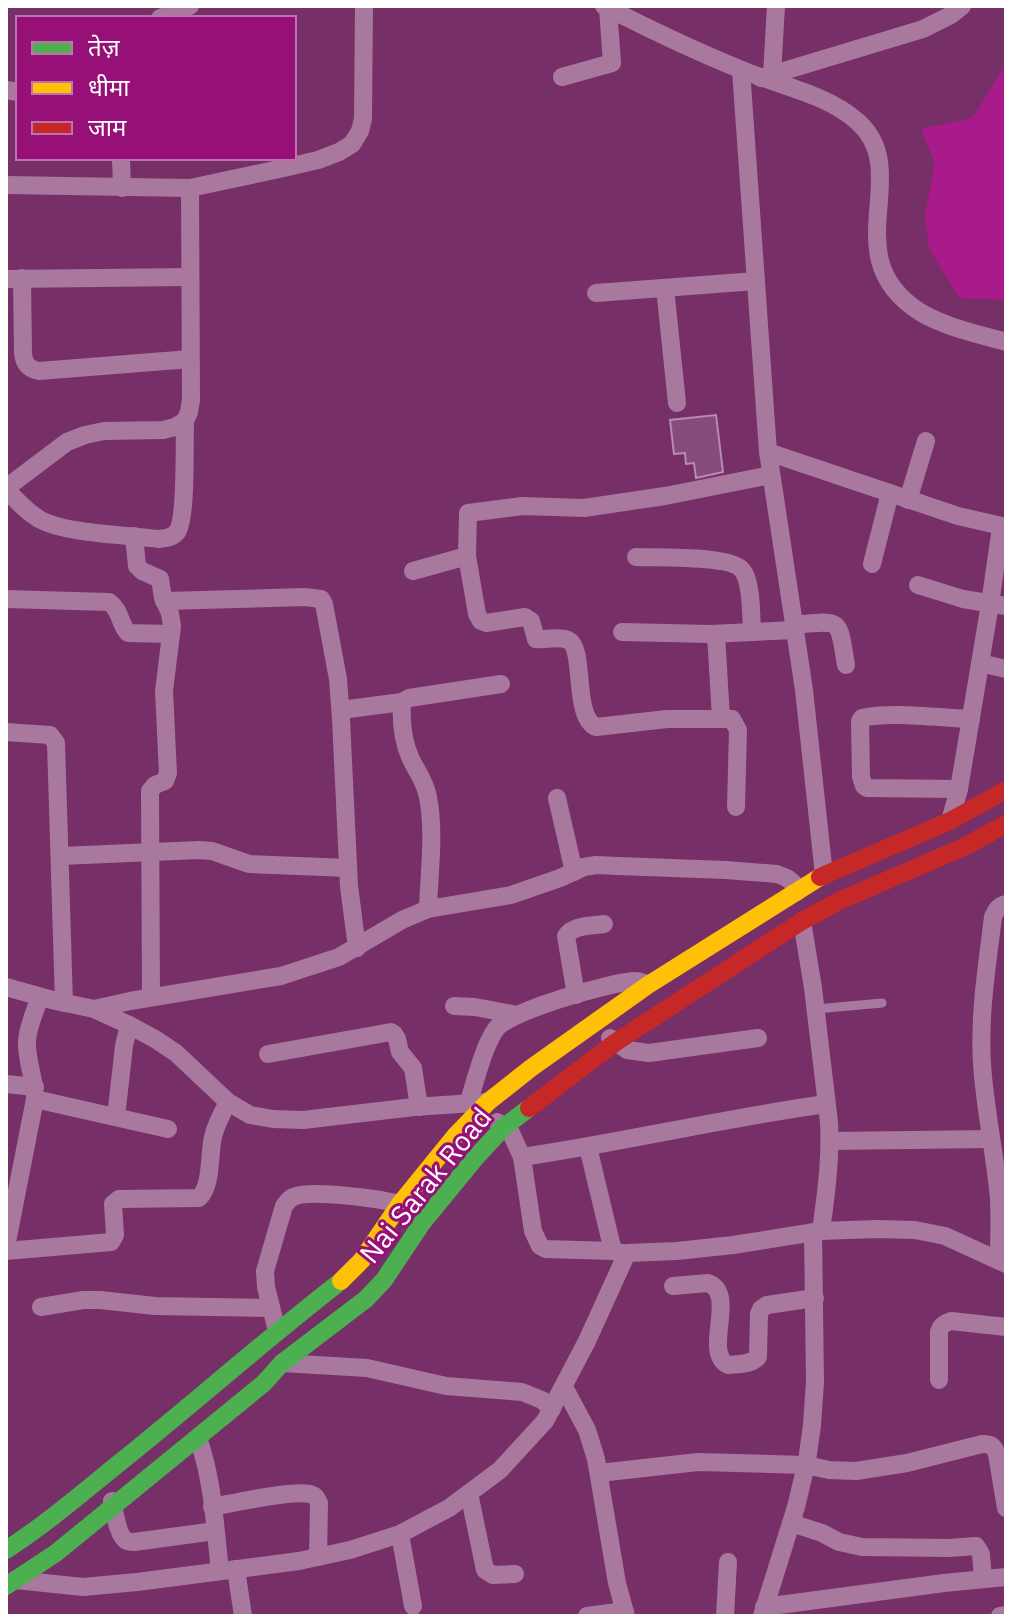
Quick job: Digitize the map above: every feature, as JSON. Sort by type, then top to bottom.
[{"type":"main road","name":"Nai Sarak Road","points":[[6,1550],[38,1529],[347,1276],[479,1106],[648,985],[824,875],[950,821],[1006,790]]},
{"type":"main road","name":"Nai Sarak Road","points":[[11,1583],[56,1553],[264,1383],[282,1363],[366,1299],[384,1280],[422,1223],[504,1127],[616,1042],[802,921],[839,901],[964,847],[1006,824]]},
{"type":"street","points":[[165,16],[190,6]]},
{"type":"street","points":[[6,185],[190,188],[318,160],[339,152],[352,144],[363,119],[364,6]]},
{"type":"street","points":[[767,76],[776,6]]},
{"type":"street","points":[[767,76],[923,29],[934,15],[951,15],[962,6]]},
{"type":"street","points":[[606,7],[741,70],[767,76],[814,97],[840,109],[858,122],[872,138],[879,153],[881,168],[876,229],[878,255],[887,279],[901,298],[922,313],[1006,342]]},
{"type":"street","points":[[562,77],[612,63],[606,7]]},
{"type":"street","points":[[741,70],[768,452],[795,627],[824,875]]},
{"type":"street","points":[[121,160],[122,188]]},
{"type":"street","points":[[185,421],[163,430],[104,431],[67,442],[6,489],[24,509],[57,527],[168,538],[178,530],[182,513],[185,421],[191,400],[190,188]]},
{"type":"street","points":[[190,277],[14,279],[24,362],[30,369],[190,359]]},
{"type":"street","points":[[596,293],[756,281]]},
{"type":"street","points":[[665,288],[677,403]]},
{"type":"street","points":[[872,564],[899,496],[926,441]]},
{"type":"street","points":[[768,452],[958,516],[1003,527],[998,605],[980,663],[959,789],[950,821]]},
{"type":"street","points":[[736,807],[738,730],[732,719],[667,719],[596,727],[587,718],[573,644],[563,639],[536,639],[531,621],[525,617],[486,623],[481,621],[477,614],[467,556],[468,513],[523,506],[584,508],[771,475]]},
{"type":"street","points":[[134,536],[137,566],[160,579],[164,601],[172,619],[164,691],[168,773],[165,781],[150,791],[151,997]]},
{"type":"street","points":[[413,571],[467,556]]},
{"type":"street","points":[[636,557],[693,558],[736,564],[747,578],[752,632]]},
{"type":"street","points":[[918,585],[963,599],[998,605]]},
{"type":"street","points":[[164,601],[305,597],[321,599],[327,609],[341,710],[348,868],[357,948]]},
{"type":"street","points":[[6,599],[109,602],[119,611],[128,633],[171,634]]},
{"type":"street","points":[[622,632],[716,634],[831,622],[840,630],[846,665]]},
{"type":"street","points":[[716,634],[721,718]]},
{"type":"street","points":[[980,663],[1006,669]]},
{"type":"street","points":[[341,710],[501,684]]},
{"type":"street","points":[[402,702],[407,746],[425,781],[429,801],[428,909]]},
{"type":"street","points":[[959,789],[864,786],[861,777],[860,721],[862,718],[882,716],[971,719]]},
{"type":"street","points":[[6,732],[50,735],[56,743],[64,1003]]},
{"type":"street","points":[[557,798],[574,872]]},
{"type":"street","points":[[61,856],[199,850],[212,851],[249,864],[348,868]]},
{"type":"street","points":[[94,1009],[281,976],[339,957],[402,920],[428,909],[511,895],[596,865],[777,874],[793,883],[797,892]]},
{"type":"street","points":[[6,987],[94,1009],[129,1025],[176,1053],[228,1102],[250,1115],[303,1120],[419,1107],[479,1106],[510,1131],[522,1157],[533,1231],[540,1246],[546,1249],[677,1251],[817,1231],[915,1230],[945,1236],[1002,1262],[1003,1212],[982,1065],[982,1006],[993,917],[1001,905],[1006,904]]},
{"type":"street","points":[[802,921],[816,1009],[830,1141],[817,1231],[812,1425],[806,1465],[791,1523],[763,1612],[1006,1577]]},
{"type":"street","points":[[576,995],[565,941],[567,932],[604,924]]},
{"type":"street","points":[[479,1106],[484,1056],[496,1029],[506,1020],[617,984],[639,981],[648,985]]},
{"type":"street","points":[[40,997],[27,1044],[35,1093],[6,1249],[111,1242],[115,1235],[113,1204],[119,1199],[199,1198],[205,1191],[216,1125],[228,1102]]},
{"type":"street","points":[[454,1006],[517,1015]]},
{"type":"street","points":[[593,1023],[627,1050],[649,1053],[758,1038]]},
{"type":"street","points":[[116,1117],[129,1025]]},
{"type":"street","points":[[268,1054],[391,1032],[397,1039],[400,1052],[413,1068],[419,1107]]},
{"type":"street","points":[[6,1084],[168,1129]]},
{"type":"street","points":[[522,1157],[826,1104]]},
{"type":"street","points":[[830,1141],[991,1139]]},
{"type":"street","points":[[11,1583],[83,1587],[137,1582],[350,1550],[400,1534],[449,1508],[500,1470],[545,1421],[552,1409],[587,1341],[620,1252],[588,1147]]},
{"type":"street","points":[[277,1331],[265,1271],[284,1206],[290,1199],[325,1195],[400,1204]]},
{"type":"street","points":[[673,1286],[708,1283],[718,1289],[718,1352],[723,1363],[728,1365],[747,1363],[758,1357],[761,1309],[767,1305],[815,1298]]},
{"type":"street","points":[[41,1307],[100,1300],[155,1306],[270,1308]]},
{"type":"street","points":[[939,1380],[941,1326],[951,1321],[1006,1327]]},
{"type":"street","points":[[282,1363],[367,1368],[446,1386],[522,1392],[542,1400],[552,1409]]},
{"type":"street","points":[[564,1387],[587,1430],[599,1473],[625,1613],[587,1616]]},
{"type":"street","points":[[198,1438],[204,1454],[215,1531],[243,1616]]},
{"type":"street","points":[[599,1473],[698,1462],[806,1465],[856,1471],[989,1444],[997,1454],[1006,1508]]},
{"type":"street","points":[[104,1474],[122,1537],[127,1541],[215,1531]]},
{"type":"street","points":[[469,1493],[485,1570],[493,1575],[515,1574]]},
{"type":"street","points":[[212,1507],[284,1495],[310,1494],[319,1503],[318,1557]]},
{"type":"street","points":[[791,1523],[839,1542],[862,1547],[976,1546],[981,1554],[983,1579]]},
{"type":"street","points":[[400,1534],[413,1606]]},
{"type":"street","points":[[725,1616],[728,1562]]},
{"type":"street","points":[[1000,1616],[1006,1615]]},
{"type":"lane","points":[[816,1009],[882,1003]]},
{"type":"shaded area","points":[[1006,65],[1006,300],[960,298],[929,249],[925,214],[935,163],[921,129],[972,118]]},
{"type":"building","points":[[716,415],[723,472],[696,478],[694,463],[686,464],[685,453],[674,454],[670,420]]},
{"type":"traffic: fast","points":[[6,1586],[56,1553],[264,1383],[282,1363],[366,1299],[384,1280],[422,1223],[477,1156],[504,1127],[529,1108]]},
{"type":"traffic: fast","points":[[6,1550],[77,1498],[341,1281]]},
{"type":"traffic: slow","points":[[341,1281],[362,1260],[400,1204],[456,1135],[488,1102],[648,985],[820,877]]},
{"type":"traffic: jam","points":[[820,877],[950,821],[1006,790]]},
{"type":"traffic: jam","points":[[529,1108],[616,1042],[802,921],[839,901],[964,847],[1006,824]]}]
